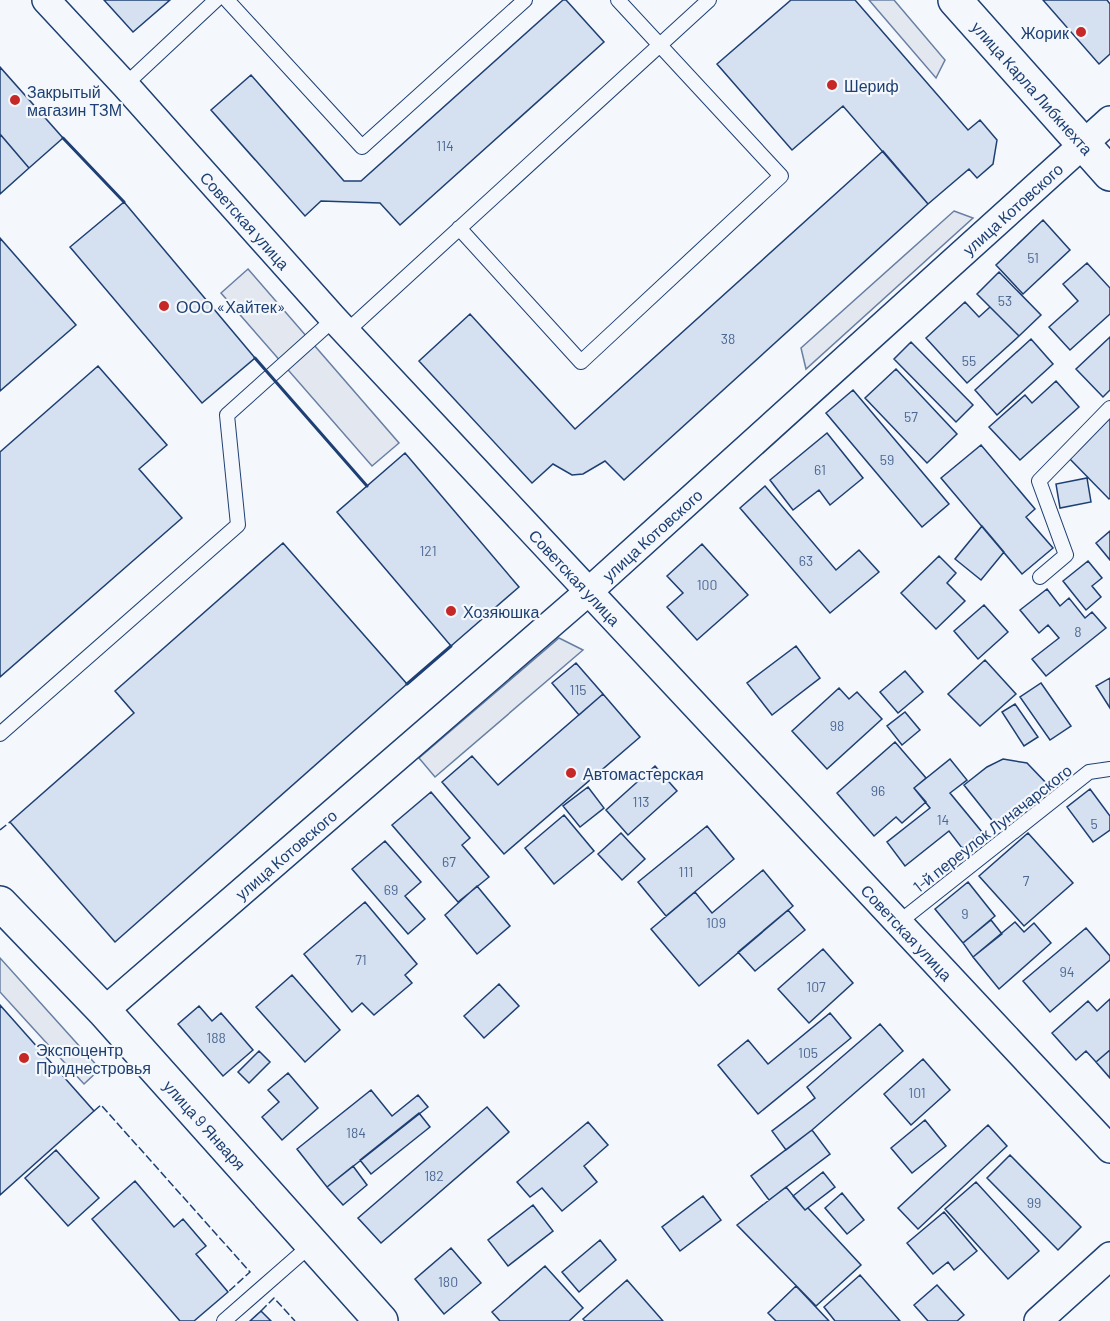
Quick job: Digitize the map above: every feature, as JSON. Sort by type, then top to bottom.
[{"type":"street","name":"Советская улица","points":[[46,0],[340,326],[1110,1149]]},
{"type":"street","name":"улица Карла Либкнехта","points":[[955,0],[1110,174]]},
{"type":"street","name":"улица Котовского","points":[[104,1011],[588,592],[1110,120]]},
{"type":"street","name":"улица 9 Января","points":[[0,903],[104,1011],[381,1321]]},
{"type":"street","points":[[1038,1321],[1110,1256]]},
{"type":"lane","points":[[124,85],[216,0]]},
{"type":"lane","points":[[227,0],[362,147],[525,0]]},
{"type":"lane","points":[[459,228],[581,362],[781,176],[618,0]]},
{"type":"lane","points":[[0,734],[238,525],[227,415],[459,228],[709,0]]},
{"type":"lane","points":[[1040,577],[1066,555],[1039,481],[1110,408]]},
{"type":"lane","name":"1-й переулок Луначарского","points":[[898,923],[1089,772],[1110,769]]},
{"type":"lane","points":[[224,1321],[312,1244]]},
{"type":"shaded area","points":[[869,0],[894,0],[945,60],[936,78]]},
{"type":"shaded area","points":[[954,211],[973,218],[806,369],[801,348]]},
{"type":"shaded area","points":[[248,269],[399,443],[372,466],[221,293]]},
{"type":"shaded area","points":[[559,638],[583,650],[435,777],[419,758]]},
{"type":"shaded area","points":[[0,958],[100,1069],[84,1084],[0,992]]},
{"type":"building","points":[[104,0],[170,0],[133,32]]},
{"type":"building","points":[[563,0],[566,0],[604,42],[400,225],[380,203],[321,201],[305,216],[211,110],[251,75],[344,181],[361,181]]},
{"type":"building","name":"Шериф","points":[[791,0],[855,0],[968,130],[980,120],[997,140],[993,164],[977,178],[969,169],[928,204],[843,106],[792,150],[717,64]]},
{"type":"building","points":[[1043,0],[1107,0],[1110,4],[1110,54],[1099,64]]},
{"type":"building","name":"Закрытый магазин ТЗМ","points":[[0,67],[63,138],[29,168],[0,134]]},
{"type":"building","points":[[0,134],[29,168],[0,194]]},
{"type":"building","points":[[883,151],[928,204],[624,480],[605,461],[583,474],[572,475],[553,464],[532,483],[419,361],[470,314],[575,429]]},
{"type":"building","points":[[124,202],[255,358],[202,403],[70,247]]},
{"type":"building","points":[[1043,220],[1070,250],[1023,294],[996,265]]},
{"type":"building","points":[[0,238],[76,325],[0,391]]},
{"type":"building","points":[[1087,263],[1110,288],[1110,314],[1070,350],[1049,327],[1078,301],[1063,284]]},
{"type":"building","points":[[999,272],[1041,315],[1019,336],[977,294]]},
{"type":"building","points":[[965,302],[979,317],[990,307],[1019,336],[967,383],[926,338]]},
{"type":"building","points":[[1110,337],[1110,390],[1103,397],[1076,369]]},
{"type":"building","points":[[1031,339],[1053,364],[997,415],[975,390]]},
{"type":"building","points":[[911,342],[973,405],[956,422],[894,359]]},
{"type":"building","points":[[98,366],[167,445],[139,469],[182,518],[0,677],[0,452]]},
{"type":"building","points":[[896,369],[957,434],[927,463],[865,398]]},
{"type":"building","points":[[1056,381],[1079,407],[1020,460],[989,427],[1025,395],[1032,403]]},
{"type":"building","points":[[853,390],[949,504],[922,527],[826,413]]},
{"type":"building","points":[[1110,416],[1110,498],[1109,499],[1068,457]]},
{"type":"building","points":[[827,433],[863,478],[830,505],[819,490],[793,510],[770,480]]},
{"type":"building","points":[[981,445],[1035,509],[1026,517],[1053,548],[1022,574],[941,478]]},
{"type":"building","points":[[405,453],[519,587],[451,646],[337,512]]},
{"type":"building","points":[[1087,478],[1091,502],[1060,508],[1056,484]]},
{"type":"building","points":[[765,486],[836,570],[859,550],[879,572],[830,613],[740,508]]},
{"type":"building","points":[[982,526],[1004,552],[981,580],[955,559]]},
{"type":"building","points":[[1110,531],[1110,560],[1096,543]]},
{"type":"building","points":[[283,543],[407,684],[115,942],[10,822],[134,713],[115,691]]},
{"type":"building","points":[[702,544],[748,595],[697,640],[667,607],[683,593],[667,576]]},
{"type":"building","points":[[939,556],[956,573],[947,583],[965,601],[936,629],[901,593]]},
{"type":"building","points":[[1088,561],[1102,578],[1092,586],[1101,597],[1086,610],[1063,581]]},
{"type":"building","points":[[1047,589],[1060,606],[1069,598],[1085,618],[1092,612],[1106,628],[1046,676],[1032,659],[1059,638],[1048,625],[1039,633],[1020,610]]},
{"type":"building","points":[[984,605],[1008,632],[978,659],[954,631]]},
{"type":"building","points":[[796,646],[820,678],[772,715],[747,683]]},
{"type":"building","points":[[985,660],[1016,694],[980,726],[948,694]]},
{"type":"building","points":[[576,663],[603,694],[579,715],[552,683]]},
{"type":"building","points":[[905,671],[923,692],[898,713],[880,692]]},
{"type":"building","points":[[1110,678],[1110,708],[1096,686]]},
{"type":"building","points":[[1041,683],[1071,726],[1050,740],[1020,697]]},
{"type":"building","points":[[839,688],[849,699],[857,692],[882,719],[827,769],[792,731]]},
{"type":"building","points":[[603,694],[640,737],[504,854],[442,782],[472,756],[498,785]]},
{"type":"building","points":[[1015,704],[1038,737],[1024,746],[1002,712]]},
{"type":"building","points":[[905,712],[920,730],[902,745],[887,726]]},
{"type":"building","points":[[895,742],[926,778],[914,788],[926,802],[902,823],[896,817],[874,836],[837,793]]},
{"type":"building","points":[[950,759],[967,780],[950,793],[982,832],[962,848],[949,831],[905,866],[887,842],[930,808],[914,788]]},
{"type":"building","points":[[1003,759],[1027,763],[1048,785],[995,824],[964,785],[987,767]]},
{"type":"building","points":[[655,766],[677,791],[628,835],[606,810]]},
{"type":"building","points":[[588,787],[604,808],[580,827],[563,806]]},
{"type":"building","points":[[1090,789],[1110,816],[1110,830],[1093,842],[1067,807]]},
{"type":"building","points":[[431,792],[470,838],[462,845],[489,877],[458,902],[392,825]]},
{"type":"building","points":[[564,815],[594,851],[554,884],[525,848]]},
{"type":"building","points":[[707,826],[734,859],[666,916],[638,882]]},
{"type":"building","points":[[621,833],[645,859],[622,880],[598,854]]},
{"type":"building","points":[[1028,833],[1073,883],[1024,926],[979,876]]},
{"type":"building","points":[[385,841],[421,882],[405,896],[425,919],[408,934],[352,869]]},
{"type":"building","points":[[763,870],[793,906],[699,986],[651,929],[695,892],[712,913]]},
{"type":"building","points":[[968,882],[995,916],[963,943],[935,909]]},
{"type":"building","points":[[477,886],[510,926],[477,954],[445,915]]},
{"type":"building","points":[[365,902],[417,964],[405,975],[412,983],[374,1015],[362,1003],[352,1012],[304,954]]},
{"type":"building","points":[[788,910],[805,930],[755,971],[738,952]]},
{"type":"building","points":[[991,920],[1002,934],[973,957],[963,943]]},
{"type":"building","points":[[1015,922],[1024,932],[1034,923],[1051,943],[999,989],[973,957]]},
{"type":"building","points":[[1086,928],[1110,956],[1110,960],[1050,1012],[1023,981]]},
{"type":"building","points":[[823,949],[853,983],[809,1023],[778,989]]},
{"type":"building","points":[[292,975],[340,1030],[305,1062],[256,1007]]},
{"type":"building","points":[[499,984],[519,1006],[484,1038],[464,1016]]},
{"type":"building","points":[[1110,999],[1110,1050],[1096,1062],[1086,1051],[1076,1060],[1052,1033],[1088,1001],[1097,1011]]},
{"type":"building","name":"Экспоцентр Приднестровья","points":[[0,1005],[94,1111],[0,1195]]},
{"type":"building","points":[[199,1006],[212,1021],[221,1013],[253,1050],[223,1076],[178,1024]]},
{"type":"building","points":[[830,1013],[851,1038],[758,1114],[718,1065],[748,1040],[768,1064]]},
{"type":"building","points":[[880,1024],[903,1051],[786,1150],[772,1131],[815,1098],[807,1087]]},
{"type":"building","points":[[1110,1050],[1110,1078],[1096,1062]]},
{"type":"building","points":[[259,1051],[270,1062],[249,1083],[238,1072]]},
{"type":"building","points":[[923,1059],[950,1090],[911,1125],[884,1094]]},
{"type":"building","points":[[288,1073],[318,1108],[282,1140],[262,1117],[279,1102],[268,1090]]},
{"type":"building","points":[[371,1090],[392,1116],[418,1095],[428,1107],[327,1187],[297,1149]]},
{"type":"building","points":[[487,1107],[509,1132],[381,1243],[358,1218]]},
{"type":"building","points":[[419,1113],[430,1127],[371,1174],[360,1160]]},
{"type":"building","points":[[925,1120],[946,1146],[912,1173],[891,1148]]},
{"type":"building","points":[[588,1122],[608,1145],[584,1166],[597,1182],[562,1211],[542,1188],[530,1197],[517,1182]]},
{"type":"building","points":[[988,1125],[1007,1146],[918,1229],[898,1208]]},
{"type":"building","points":[[812,1130],[830,1154],[769,1200],[751,1176]]},
{"type":"building","points":[[56,1150],[99,1198],[68,1226],[25,1178]]},
{"type":"building","points":[[1010,1155],[1081,1227],[1058,1250],[987,1178]]},
{"type":"building","points":[[353,1166],[367,1185],[343,1205],[327,1187]]},
{"type":"building","points":[[823,1172],[835,1187],[805,1210],[793,1196]]},
{"type":"building","points":[[135,1181],[174,1227],[183,1219],[206,1246],[196,1254],[228,1292],[194,1321],[180,1321],[92,1219]]},
{"type":"building","points":[[976,1182],[1039,1251],[1008,1279],[945,1209]]},
{"type":"building","points":[[786,1187],[805,1210],[808,1208],[861,1265],[816,1306],[737,1225]]},
{"type":"building","points":[[842,1193],[864,1220],[847,1234],[825,1208]]},
{"type":"building","points":[[703,1196],[721,1220],[680,1251],[662,1227]]},
{"type":"building","points":[[533,1205],[553,1231],[508,1266],[488,1240]]},
{"type":"building","points":[[944,1212],[977,1251],[954,1270],[948,1262],[933,1274],[907,1243]]},
{"type":"building","points":[[600,1240],[616,1260],[579,1292],[562,1272]]},
{"type":"building","points":[[451,1248],[481,1283],[444,1314],[415,1279]]},
{"type":"building","points":[[545,1266],[583,1308],[569,1321],[500,1321],[492,1312]]},
{"type":"building","points":[[860,1275],[900,1321],[835,1321],[824,1307]]},
{"type":"building","points":[[627,1280],[663,1321],[585,1321],[583,1319]]},
{"type":"building","points":[[937,1285],[964,1315],[957,1321],[928,1321],[914,1305]]},
{"type":"building","points":[[796,1286],[829,1321],[776,1321],[768,1313]]},
{"type":"building","points":[[261,1311],[271,1321],[250,1321]]},
{"type":"fence","points":[[0,830],[10,822]]},
{"type":"fence","points":[[94,1111],[101,1105],[250,1272],[228,1292]]},
{"type":"fence","points":[[261,1311],[274,1298],[295,1321]]},
{"type":"wall","points":[[63,138],[124,202]]},
{"type":"wall","points":[[255,358],[367,486]]},
{"type":"wall","points":[[407,684],[451,646]]},
{"type":"place","name":"Жорик","points":[[1081,32]]},
{"type":"place","name":"Шериф","points":[[832,85]]},
{"type":"place","name":"Закрытый магазин ТЗМ","points":[[15,100]]},
{"type":"place","name":"ООО «Хайтек»","points":[[164,306]]},
{"type":"place","name":"Хозяюшка","points":[[451,611]]},
{"type":"place","name":"Автомастерская","points":[[571,773]]},
{"type":"place","name":"Экспоцентр Приднестровья","points":[[24,1058]]}]
